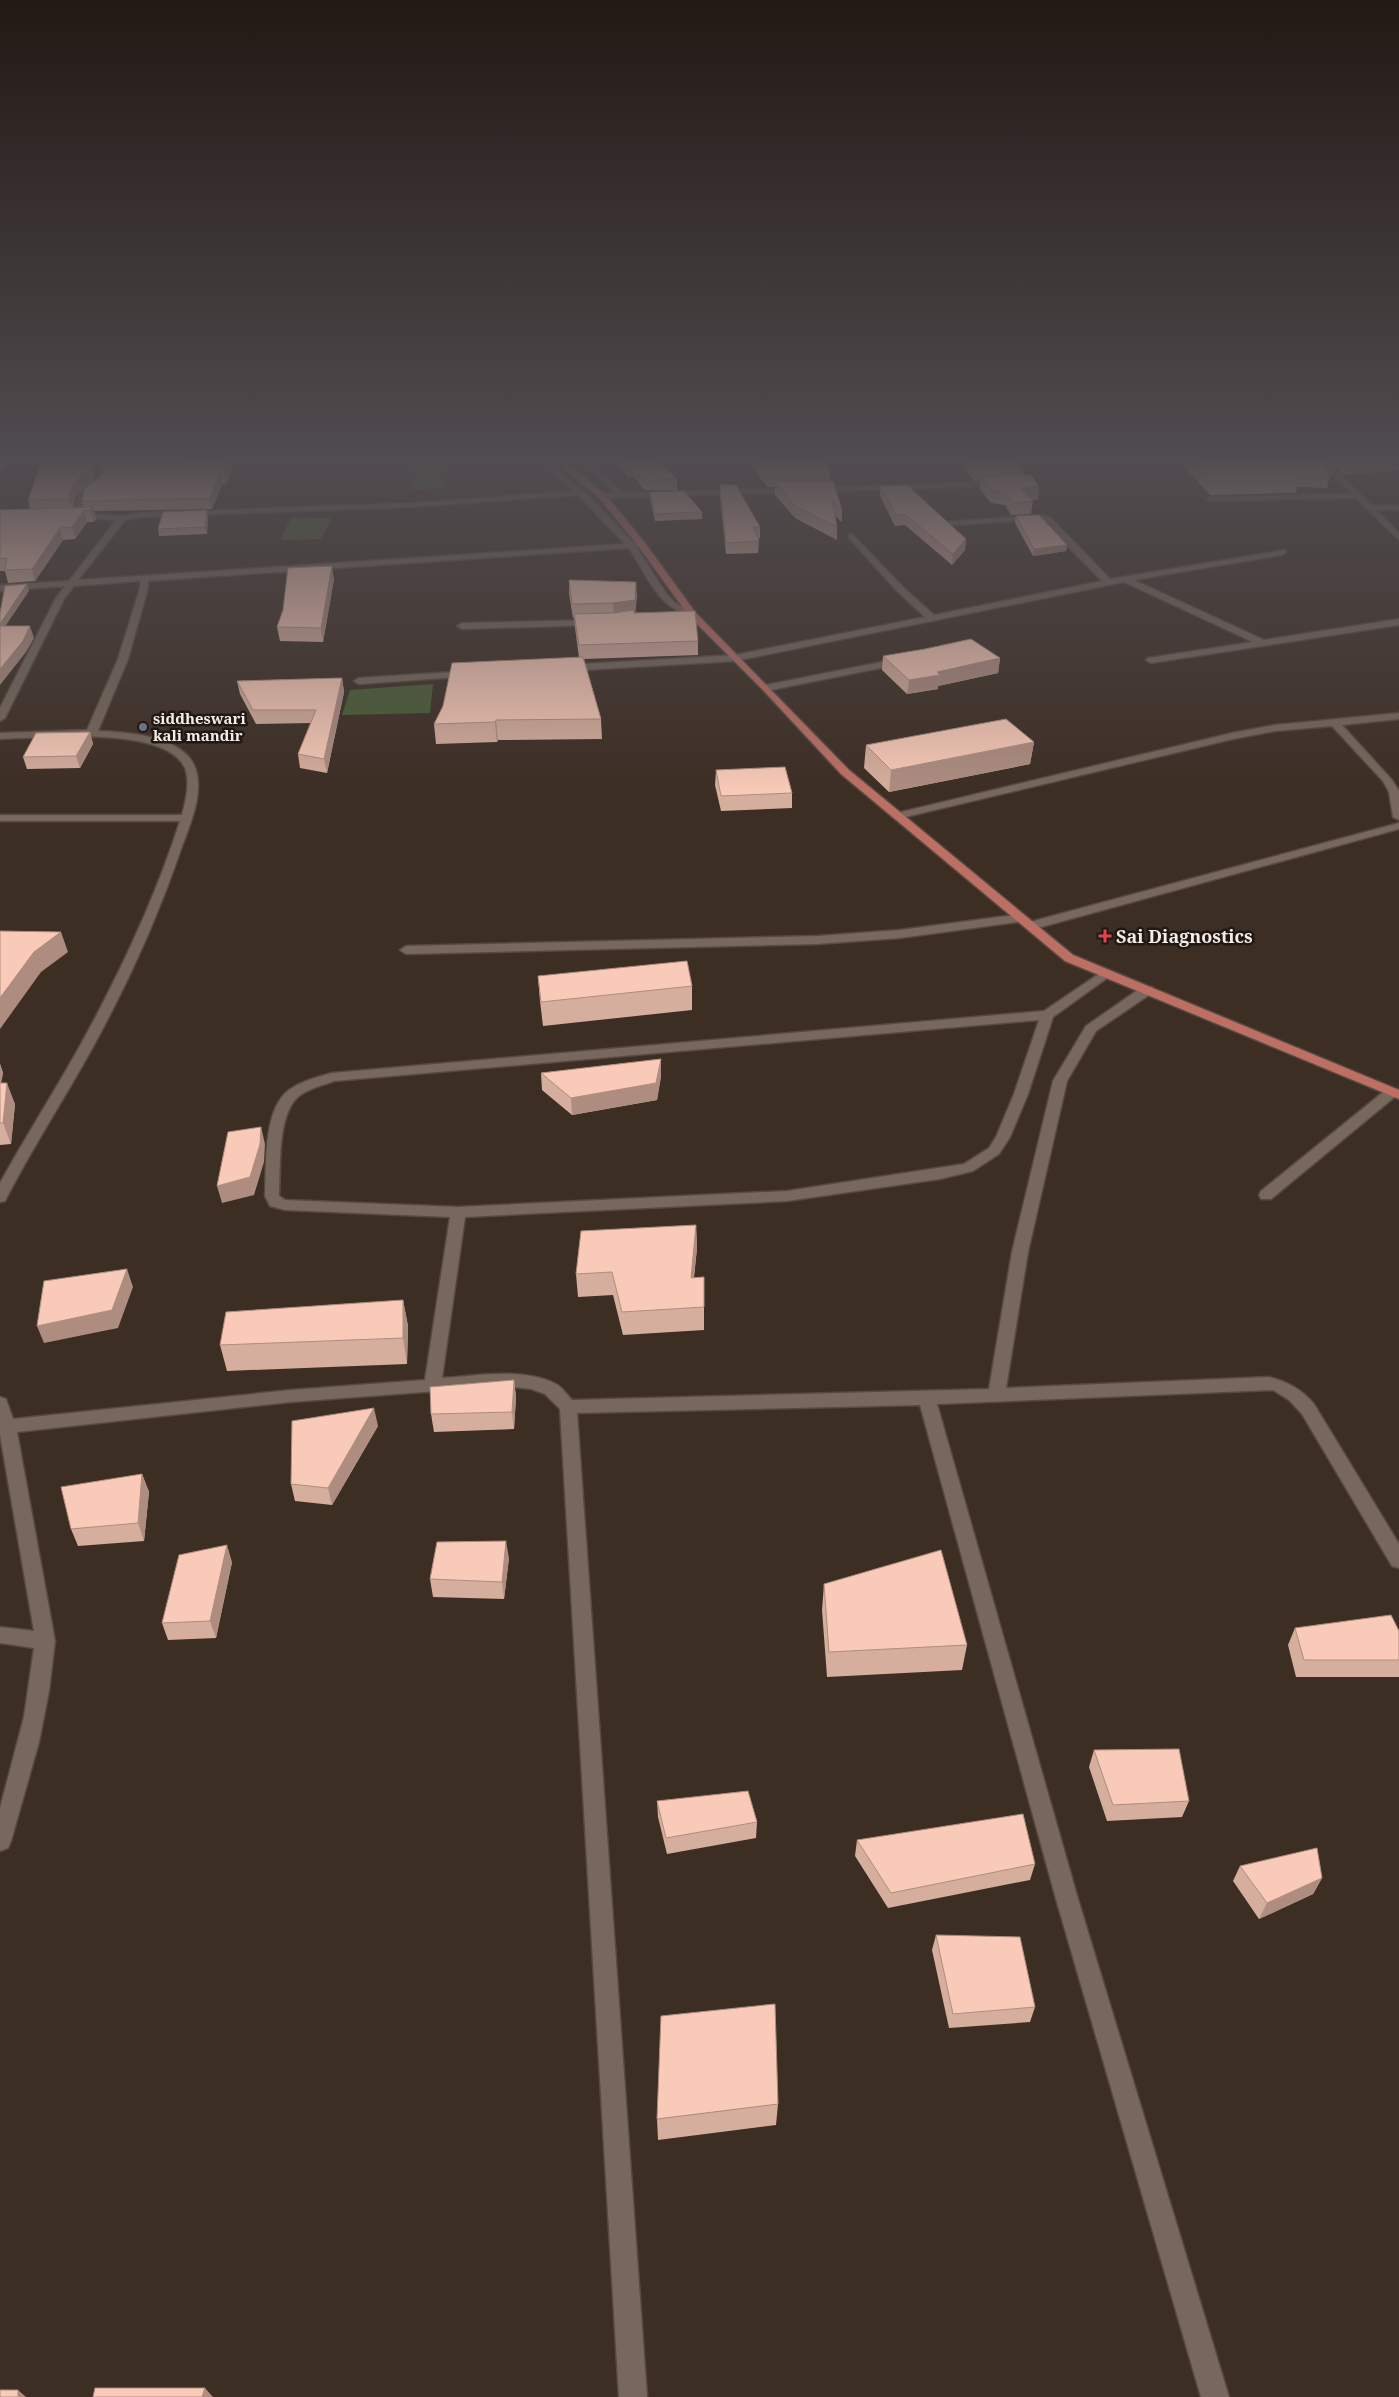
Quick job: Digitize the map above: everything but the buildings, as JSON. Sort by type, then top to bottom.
[{"type":"main road","points":[[655,570],[687,613],[766,688],[845,772],[1069,958],[1396,1094]]},
{"type":"street","points":[[0,718],[57,603],[81,570]]},
{"type":"street","points":[[0,588],[265,570]]},
{"type":"street","points":[[883,570],[900,589],[933,619]]},
{"type":"street","points":[[1096,570],[1108,582]]},
{"type":"street","points":[[557,669],[735,658],[1108,582],[1183,570]]},
{"type":"street","points":[[91,734],[123,660],[144,588],[144,578]]},
{"type":"street","points":[[1127,580],[1263,643]]},
{"type":"street","points":[[0,600],[10,587]]},
{"type":"street","points":[[666,615],[687,613]]},
{"type":"street","points":[[462,626],[604,622]]},
{"type":"street","points":[[1150,660],[1399,622]]},
{"type":"street","points":[[766,688],[910,660]]},
{"type":"street","points":[[359,681],[478,674]]},
{"type":"street","points":[[897,816],[1152,757],[1232,736],[1275,728],[1399,716]]},
{"type":"street","points":[[1334,722],[1387,780],[1394,792],[1399,817]]},
{"type":"street","points":[[0,736],[91,734],[138,738],[163,743],[183,757],[190,773],[192,791],[187,818],[163,886],[108,1004],[0,1197]]},
{"type":"street","points":[[0,818],[187,818]]},
{"type":"street","points":[[406,950],[817,940],[1026,922],[1399,826]]},
{"type":"street","points":[[1047,1015],[1021,1094],[1003,1137],[994,1151],[968,1168],[940,1174],[787,1196],[458,1212],[285,1205],[275,1202],[272,1189],[277,1120],[284,1105],[296,1091],[332,1077],[1047,1015],[1106,973]]},
{"type":"street","points":[[997,1394],[1020,1252],[1060,1081],[1091,1029],[1147,990]]},
{"type":"street","points":[[1266,1195],[1396,1094]]},
{"type":"street","points":[[432,1386],[458,1212]]},
{"type":"street","points":[[5,1427],[291,1396],[504,1380],[531,1383],[551,1389],[568,1407],[633,2397]]},
{"type":"street","points":[[568,1407],[927,1398],[1268,1383],[1286,1387],[1296,1394],[1308,1408],[1399,1560]]},
{"type":"street","points":[[927,1398],[1009,1698],[1136,2139],[1215,2397]]},
{"type":"street","points":[[0,1404],[5,1427],[10,1439],[45,1641],[43,1667],[16,1793],[0,1840]]},
{"type":"street","points":[[0,1634],[45,1641]]},
{"type":"green space","points":[[433,684],[430,713],[342,715],[350,690]]},
{"type":"place","name":"siddheswari kali mandir","points":[[143,727]]},
{"type":"place","name":"Sai Diagnostics","points":[[1105,936]]}]
